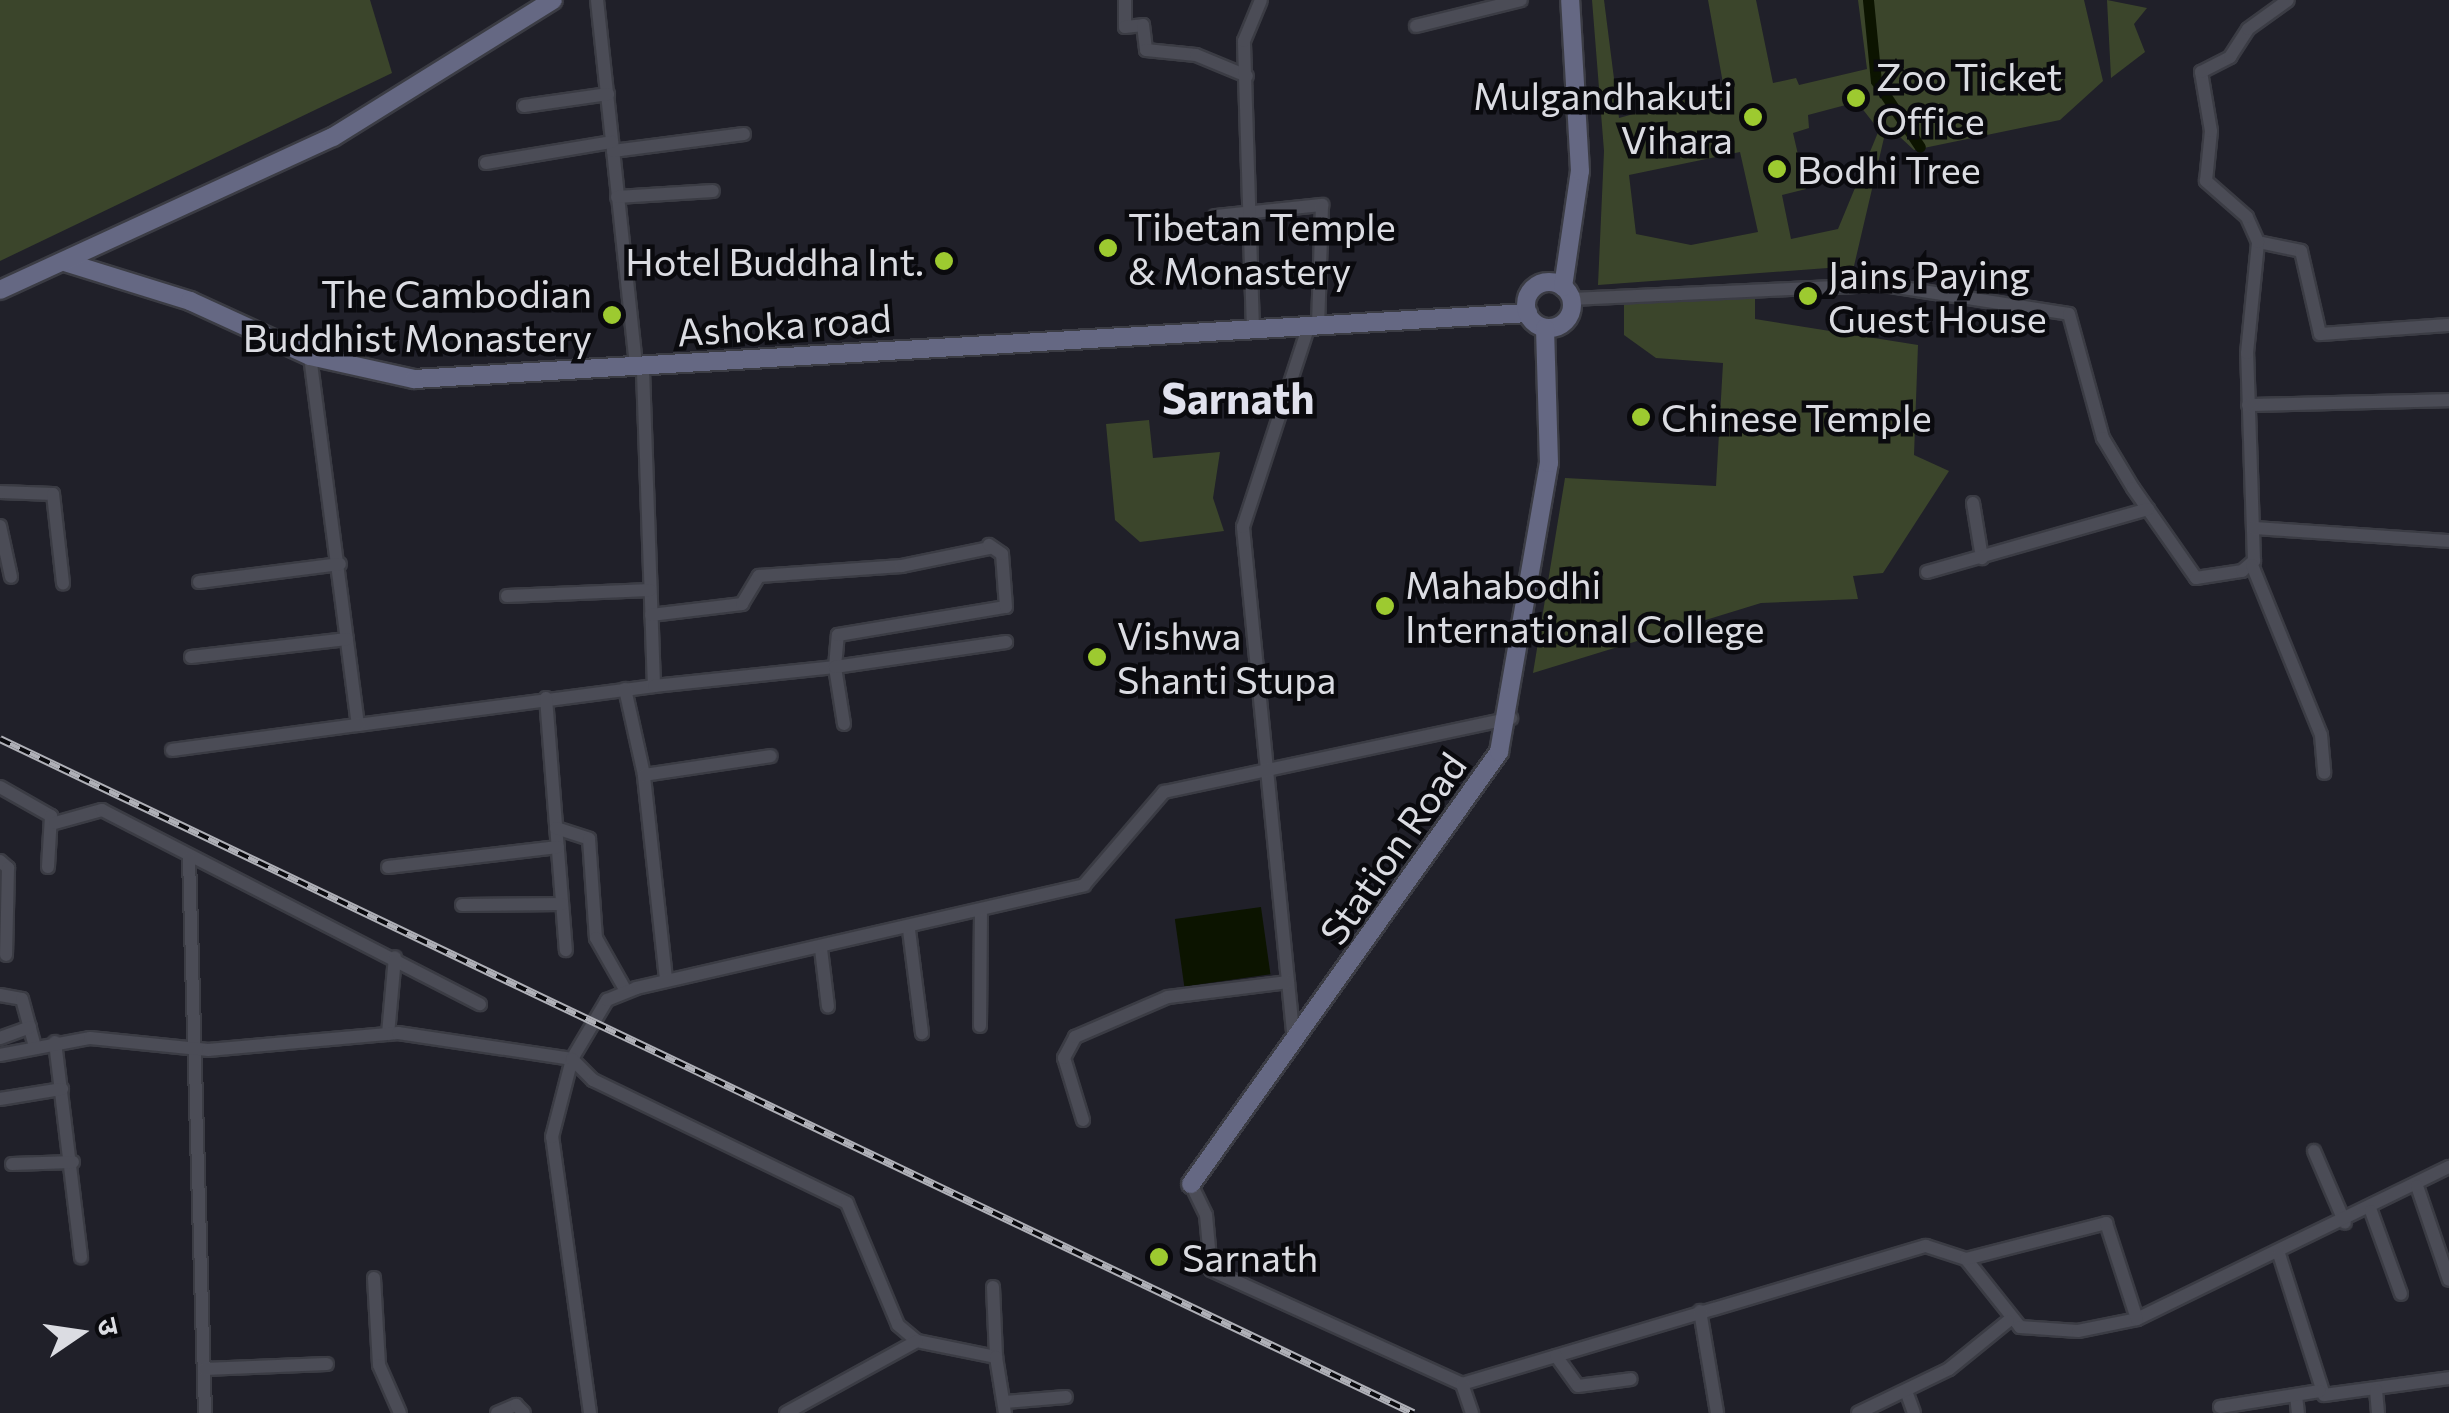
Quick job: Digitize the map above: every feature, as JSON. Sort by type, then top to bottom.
[{"type":"street","points":[[0,290],[333,137],[553,0]]},
{"type":"street","points":[[597,0],[616,197],[640,366],[654,686]]},
{"type":"street","points":[[1126,0],[1125,26],[1143,24],[1146,50],[1196,55],[1248,76]]},
{"type":"street","points":[[1253,330],[1244,41],[1260,0]]},
{"type":"street","points":[[1416,26],[1521,0]]},
{"type":"street","points":[[1570,0],[1580,172],[1567,293],[1566,320],[1545,328],[1528,314],[1535,287],[1567,293],[1884,285],[2069,314],[2104,438],[2196,578],[2252,566]]},
{"type":"street","points":[[2288,0],[2248,29],[2230,57],[2200,72],[2210,132],[2206,182],[2247,216],[2258,242],[2248,405],[2252,566],[2321,735],[2324,773]]},
{"type":"street","points":[[524,106],[608,94]]},
{"type":"street","points":[[486,163],[744,134]]},
{"type":"street","points":[[616,197],[713,191]]},
{"type":"street","points":[[1215,216],[1322,205],[1313,328],[1243,527],[1294,1042]]},
{"type":"street","points":[[2258,242],[2301,250],[2320,334],[2449,325]]},
{"type":"street","name":"Ashoka road","points":[[65,262],[190,301],[310,356],[414,379],[1528,314]]},
{"type":"street","name":"Station Road","points":[[1191,1184],[1463,814],[1511,718],[1549,463],[1545,328]]},
{"type":"street","points":[[310,356],[358,725]]},
{"type":"street","points":[[2248,405],[2449,400]]},
{"type":"street","points":[[0,492],[40,487],[52,494],[63,582]]},
{"type":"street","points":[[1973,503],[1982,558]]},
{"type":"street","points":[[1927,572],[2148,509]]},
{"type":"street","points":[[0,526],[11,577]]},
{"type":"street","points":[[2253,528],[2449,541]]},
{"type":"street","points":[[651,615],[742,604],[760,576],[892,567],[989,547],[1002,554],[1006,607],[838,635],[835,667],[844,724]]},
{"type":"street","points":[[199,582],[340,564]]},
{"type":"street","points":[[506,596],[650,590]]},
{"type":"street","points":[[191,658],[348,639]]},
{"type":"street","points":[[172,750],[546,698],[835,667],[1006,642]]},
{"type":"street","points":[[625,690],[644,775],[666,979]]},
{"type":"street","points":[[546,698],[566,950]]},
{"type":"street","points":[[590,1413],[552,1137],[572,1058],[607,1000],[666,979],[909,930],[1097,877],[1164,792],[1267,775],[1511,718]]},
{"type":"street","points":[[644,775],[771,756]]},
{"type":"street","points":[[0,787],[55,823],[102,810],[480,1004]]},
{"type":"street","points":[[48,868],[55,823]]},
{"type":"street","points":[[556,828],[589,839],[596,938],[626,991]]},
{"type":"street","points":[[388,867],[558,846]]},
{"type":"street","points":[[189,858],[205,1413]]},
{"type":"street","points":[[0,861],[8,868],[6,955]]},
{"type":"street","points":[[462,905],[562,904]]},
{"type":"street","points":[[980,1026],[981,912]]},
{"type":"street","points":[[909,930],[922,1033]]},
{"type":"street","points":[[820,949],[828,1007]]},
{"type":"street","points":[[388,1034],[395,958]]},
{"type":"street","points":[[1083,1120],[1064,1058],[1075,1036],[1159,1000],[1288,982]]},
{"type":"street","points":[[0,995],[22,999],[35,1047]]},
{"type":"street","points":[[0,1038],[30,1028]]},
{"type":"street","points":[[0,1055],[56,1042],[193,1048],[388,1034],[572,1058],[592,1080],[847,1202],[898,1325],[916,1341],[996,1356]]},
{"type":"street","points":[[56,1042],[73,1162],[80,1257]]},
{"type":"street","points":[[0,1099],[62,1089]]},
{"type":"street","points":[[2314,1152],[2345,1223]]},
{"type":"street","points":[[12,1164],[73,1162]]},
{"type":"street","points":[[1966,1259],[2008,1321],[2052,1332],[2137,1318],[2371,1211],[2449,1167]]},
{"type":"street","points":[[1191,1184],[1206,1215],[1211,1270],[1462,1384],[1879,1253],[1926,1246],[1966,1259],[2106,1224],[2137,1318]]},
{"type":"street","points":[[2417,1186],[2449,1280]]},
{"type":"street","points":[[2371,1211],[2401,1294]]},
{"type":"street","points":[[2279,1254],[2320,1391]]},
{"type":"street","points":[[374,1278],[379,1365],[400,1413]]},
{"type":"street","points":[[993,1288],[996,1356],[1005,1407],[1066,1396]]},
{"type":"street","points":[[1700,1311],[1718,1413]]},
{"type":"street","points":[[1858,1413],[1906,1391],[2008,1321]]},
{"type":"street","points":[[786,1413],[916,1341]]},
{"type":"street","points":[[1556,1356],[1578,1386],[1630,1380]]},
{"type":"street","points":[[204,1368],[326,1364]]},
{"type":"street","points":[[2220,1408],[2320,1391],[2376,1390],[2449,1378]]},
{"type":"street","points":[[1462,1384],[1472,1413]]},
{"type":"street","points":[[2376,1390],[2378,1413]]},
{"type":"street","points":[[1906,1391],[1914,1413]]},
{"type":"street","points":[[2296,1395],[2298,1413]]},
{"type":"street","points":[[497,1413],[516,1405],[524,1413]]},
{"type":"green space","points":[[0,0],[370,0],[392,73],[0,261]]},
{"type":"green space","points":[[1592,0],[1604,0],[1619,118],[1724,89],[1708,0],[1756,0],[1773,83],[1796,78],[1799,85],[1867,69],[1858,0],[2084,0],[2103,81],[2060,120],[1914,150],[1887,125],[1854,266],[1598,285],[1604,151]],"holes":[[[1857,102],[1879,130],[1838,229],[1791,239],[1782,195],[1806,189],[1793,133],[1809,128],[1808,115]],[[1740,152],[1758,232],[1691,245],[1636,234],[1629,175]]]},
{"type":"green space","points":[[2107,0],[2147,8],[2134,24],[2145,52],[2111,78]]},
{"type":"green space","points":[[1755,291],[1755,319],[1918,345],[1914,455],[1949,471],[1883,573],[1853,576],[1858,599],[1761,603],[1533,673],[1565,478],[1716,486],[1723,363],[1656,358],[1624,335],[1624,298]]},
{"type":"green space","points":[[1149,420],[1153,458],[1220,452],[1213,498],[1224,531],[1140,542],[1115,520],[1106,424]]},
{"type":"shaded area","points":[[1261,907],[1270,974],[1184,986],[1175,919]]},
{"type":"waterway","points":[[1868,0],[1876,81],[1920,147]]},
{"type":"railway","points":[[0,739],[1413,1413]]},
{"type":"place","name":"Zoo Ticket Office","points":[[1856,98]]},
{"type":"place","name":"Mulgandhakuti Vihara","points":[[1753,117]]},
{"type":"place","name":"Bodhi Tree","points":[[1777,169]]},
{"type":"place","name":"Tibetan Temple & Monastery","points":[[1108,248]]},
{"type":"place","name":"Hotel Buddha Int.","points":[[944,261]]},
{"type":"place","name":"Jains Paying Guest House","points":[[1808,296]]},
{"type":"place","name":"The Cambodian Buddhist Monastery","points":[[612,315]]},
{"type":"place","name":"Chinese Temple","points":[[1641,417]]},
{"type":"place","name":"Mahabodhi International College","points":[[1385,606]]},
{"type":"place","name":"Vishwa Shanti Stupa","points":[[1097,657]]},
{"type":"place","name":"Sarnath","points":[[1159,1257]]},
{"type":"district","name":"Sarnath","points":[[1238,397]]}]
